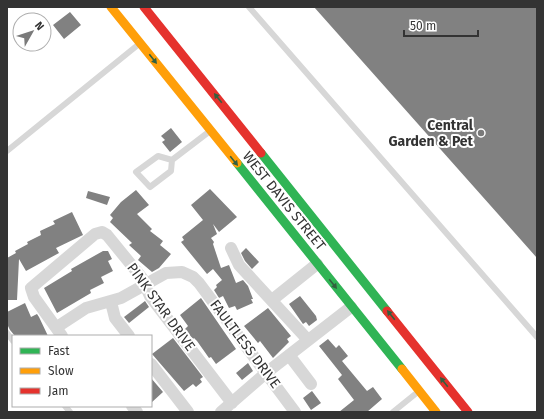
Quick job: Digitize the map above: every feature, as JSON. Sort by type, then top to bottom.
[{"type":"main road","name":"WEST DAVIS STREET","points":[[111,7],[436,412]]},
{"type":"main road","name":"WEST DAVIS STREET","points":[[144,7],[468,412]]},
{"type":"main road","points":[[221,145],[242,128]]},
{"type":"main road","points":[[351,307],[371,290]]},
{"type":"street","name":"PINK STAR DRIVE","points":[[60,332],[34,297],[31,288],[95,234],[102,232],[107,235],[142,278],[150,296],[230,408]]},
{"type":"street","points":[[231,248],[239,265],[308,340]]},
{"type":"street","points":[[272,300],[317,264]]},
{"type":"street","name":"FAULTLESS DRIVE","points":[[145,285],[166,273],[182,272],[193,277],[296,412]]},
{"type":"street","points":[[60,332],[86,308],[111,302],[145,285]]},
{"type":"street","points":[[111,302],[115,318],[128,335]]},
{"type":"street","points":[[230,408],[266,373],[351,307]]},
{"type":"street","points":[[289,355],[311,384]]},
{"type":"street","points":[[152,365],[188,412]]},
{"type":"lane","points":[[249,7],[537,337]]},
{"type":"lane","points":[[7,151],[140,43]]},
{"type":"lane","points":[[172,160],[158,156],[136,172],[150,187],[171,171],[172,160],[210,131]]},
{"type":"lane","points":[[393,412],[419,392]]},
{"type":"building","name":"Central Garden & Pet","points":[[314,7],[537,7],[537,258]]},
{"type":"building","points":[[70,12],[81,25],[64,39],[53,25]]},
{"type":"building","points":[[171,128],[182,142],[170,152],[162,142],[165,140],[161,136]]},
{"type":"building","points":[[210,189],[237,217],[219,232],[213,224],[217,234],[211,238],[214,242],[213,244],[221,268],[229,265],[236,283],[243,280],[248,286],[253,299],[251,299],[253,303],[237,310],[235,306],[229,308],[223,296],[219,298],[214,290],[217,287],[216,285],[222,280],[213,269],[207,274],[181,242],[184,240],[182,237],[203,220],[191,205]]},
{"type":"building","points":[[136,190],[149,205],[137,214],[152,229],[150,231],[163,241],[160,245],[171,254],[159,268],[152,272],[138,260],[141,256],[129,245],[132,243],[110,222],[113,218],[110,215],[121,202]]},
{"type":"building","points":[[88,191],[110,197],[107,205],[86,198]]},
{"type":"building","points":[[72,212],[83,235],[56,248],[59,253],[26,271],[19,259],[17,300],[7,300],[7,258],[16,253],[15,251],[28,244],[27,242],[41,235],[40,231],[55,224],[53,221]]},
{"type":"building","points":[[246,248],[259,262],[252,269],[245,261],[241,253]]},
{"type":"building","points":[[103,251],[108,251],[112,259],[108,261],[113,271],[101,277],[104,283],[90,290],[91,293],[57,313],[44,288],[72,271],[71,269]]},
{"type":"building","points":[[300,296],[316,316],[317,320],[309,326],[306,322],[303,324],[289,304]]},
{"type":"building","points":[[201,298],[236,349],[216,364],[211,357],[209,358],[197,341],[194,338],[193,339],[185,329],[188,326],[180,315]]},
{"type":"building","points":[[145,301],[149,307],[129,323],[124,317]]},
{"type":"building","points":[[25,303],[31,317],[37,314],[48,335],[14,335],[7,324],[7,312]]},
{"type":"building","points":[[268,308],[291,336],[287,339],[289,342],[273,358],[260,341],[258,343],[244,326]]},
{"type":"building","points":[[173,338],[203,377],[200,379],[202,382],[196,387],[193,384],[184,391],[152,354]]},
{"type":"building","points":[[328,339],[336,348],[339,345],[348,356],[342,361],[367,391],[373,387],[382,399],[367,412],[339,412],[354,400],[338,379],[342,375],[319,346]]},
{"type":"building","points":[[248,363],[253,371],[242,380],[236,373]]},
{"type":"building","points":[[152,379],[163,392],[152,402]]},
{"type":"building","points":[[312,391],[321,403],[311,410],[303,398]]},
{"type":"traffic: fast","points":[[261,153],[387,311]]},
{"type":"traffic: fast","points":[[237,163],[402,369]]},
{"type":"traffic: slow","points":[[111,7],[237,163]]},
{"type":"traffic: slow","points":[[402,369],[436,412]]},
{"type":"traffic: jam","points":[[144,7],[261,153]]},
{"type":"traffic: jam","points":[[387,311],[468,412]]},
{"type":"place","name":"Central Garden & Pet","points":[[481,133]]}]
